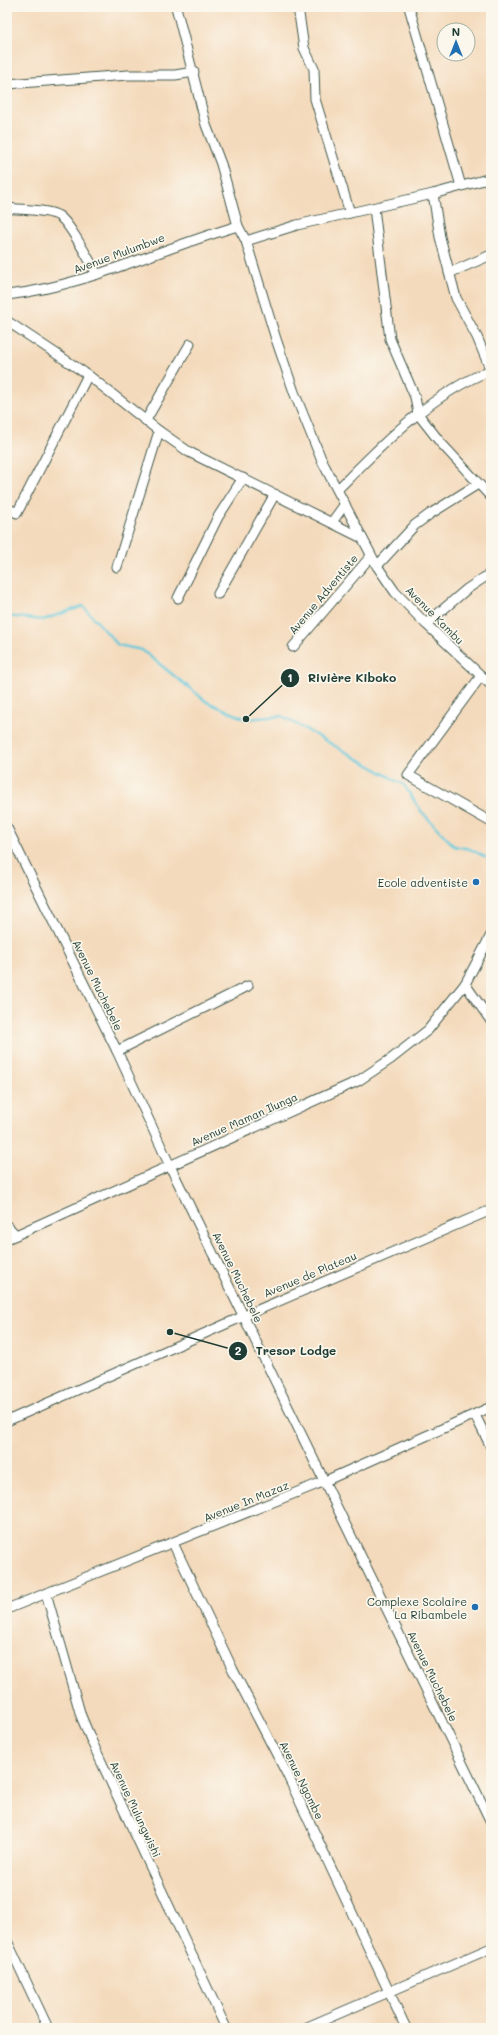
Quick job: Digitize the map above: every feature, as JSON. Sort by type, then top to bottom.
[{"type":"street","name":"Avenue Kambu","points":[[176,7],[194,72],[206,125],[221,164],[238,226],[246,241],[276,340],[294,392],[322,462],[338,489],[344,504],[371,556],[395,592],[426,624],[491,685]]},
{"type":"street","points":[[298,7],[304,48],[314,69],[315,99],[350,213]]},
{"type":"street","points":[[409,7],[461,186]]},
{"type":"street","points":[[7,84],[122,76],[175,75],[194,72]]},
{"type":"street","points":[[246,241],[297,225],[433,194],[490,179]]},
{"type":"street","points":[[338,489],[389,438],[418,414],[456,387],[491,370],[477,338],[456,298],[440,237],[433,194]]},
{"type":"street","points":[[7,208],[46,212],[60,216],[68,226],[97,274]]},
{"type":"street","points":[[374,208],[390,339],[415,397],[418,414],[491,497]]},
{"type":"street","name":"Avenue Mulumbwe","points":[[7,295],[66,285],[194,239],[238,226]]},
{"type":"street","points":[[449,273],[491,255]]},
{"type":"street","points":[[7,321],[88,375],[159,431],[189,452],[362,538]]},
{"type":"street","points":[[146,420],[190,344]]},
{"type":"street","points":[[7,508],[17,513],[88,375]]},
{"type":"street","points":[[117,567],[159,431]]},
{"type":"street","points":[[178,598],[218,517],[243,478]]},
{"type":"street","points":[[377,566],[415,526],[430,514],[478,484]]},
{"type":"street","points":[[218,594],[275,494]]},
{"type":"street","points":[[332,522],[344,504]]},
{"type":"street","name":"Avenue Adventiste","points":[[293,648],[371,556]]},
{"type":"street","points":[[426,624],[467,589],[491,573]]},
{"type":"street","points":[[481,676],[408,775],[491,822]]},
{"type":"street","name":"Avenue Muchebele","points":[[7,828],[117,1051],[170,1166],[491,1822]]},
{"type":"street","name":"Avenue Maman Ilunga","points":[[7,1239],[358,1080],[420,1038],[465,984],[491,935]]},
{"type":"street","points":[[465,984],[491,1021]]},
{"type":"street","points":[[117,1051],[248,986]]},
{"type":"street","name":"Avenue de Plateau","points":[[7,1421],[244,1316],[491,1210]]},
{"type":"street","points":[[7,1226],[16,1235]]},
{"type":"street","name":"Avenue In Mazaz","points":[[7,1609],[325,1481],[491,1408]]},
{"type":"street","points":[[475,1414],[491,1447]]},
{"type":"street","name":"Avenue Ngombe","points":[[174,1543],[233,1670],[287,1774],[406,2028]]},
{"type":"street","name":"Avenue Mulungwishi","points":[[46,1593],[81,1716],[226,2028]]},
{"type":"street","points":[[7,1941],[48,2028]]},
{"type":"street","points":[[305,2028],[491,1948]]},
{"type":"waterway","points":[[7,616],[43,620],[83,606],[118,645],[142,650],[207,702],[246,719],[282,716],[404,785],[421,811],[454,846],[470,849],[491,860]]},
{"type":"place","name":"Rivière Kiboko","points":[[246,719]]},
{"type":"place","name":"Ecole adventiste","points":[[476,882]]},
{"type":"place","name":"Tresor Lodge","points":[[170,1332]]},
{"type":"place","name":"Complexe Scolaire La Ribambele","points":[[475,1607]]}]
